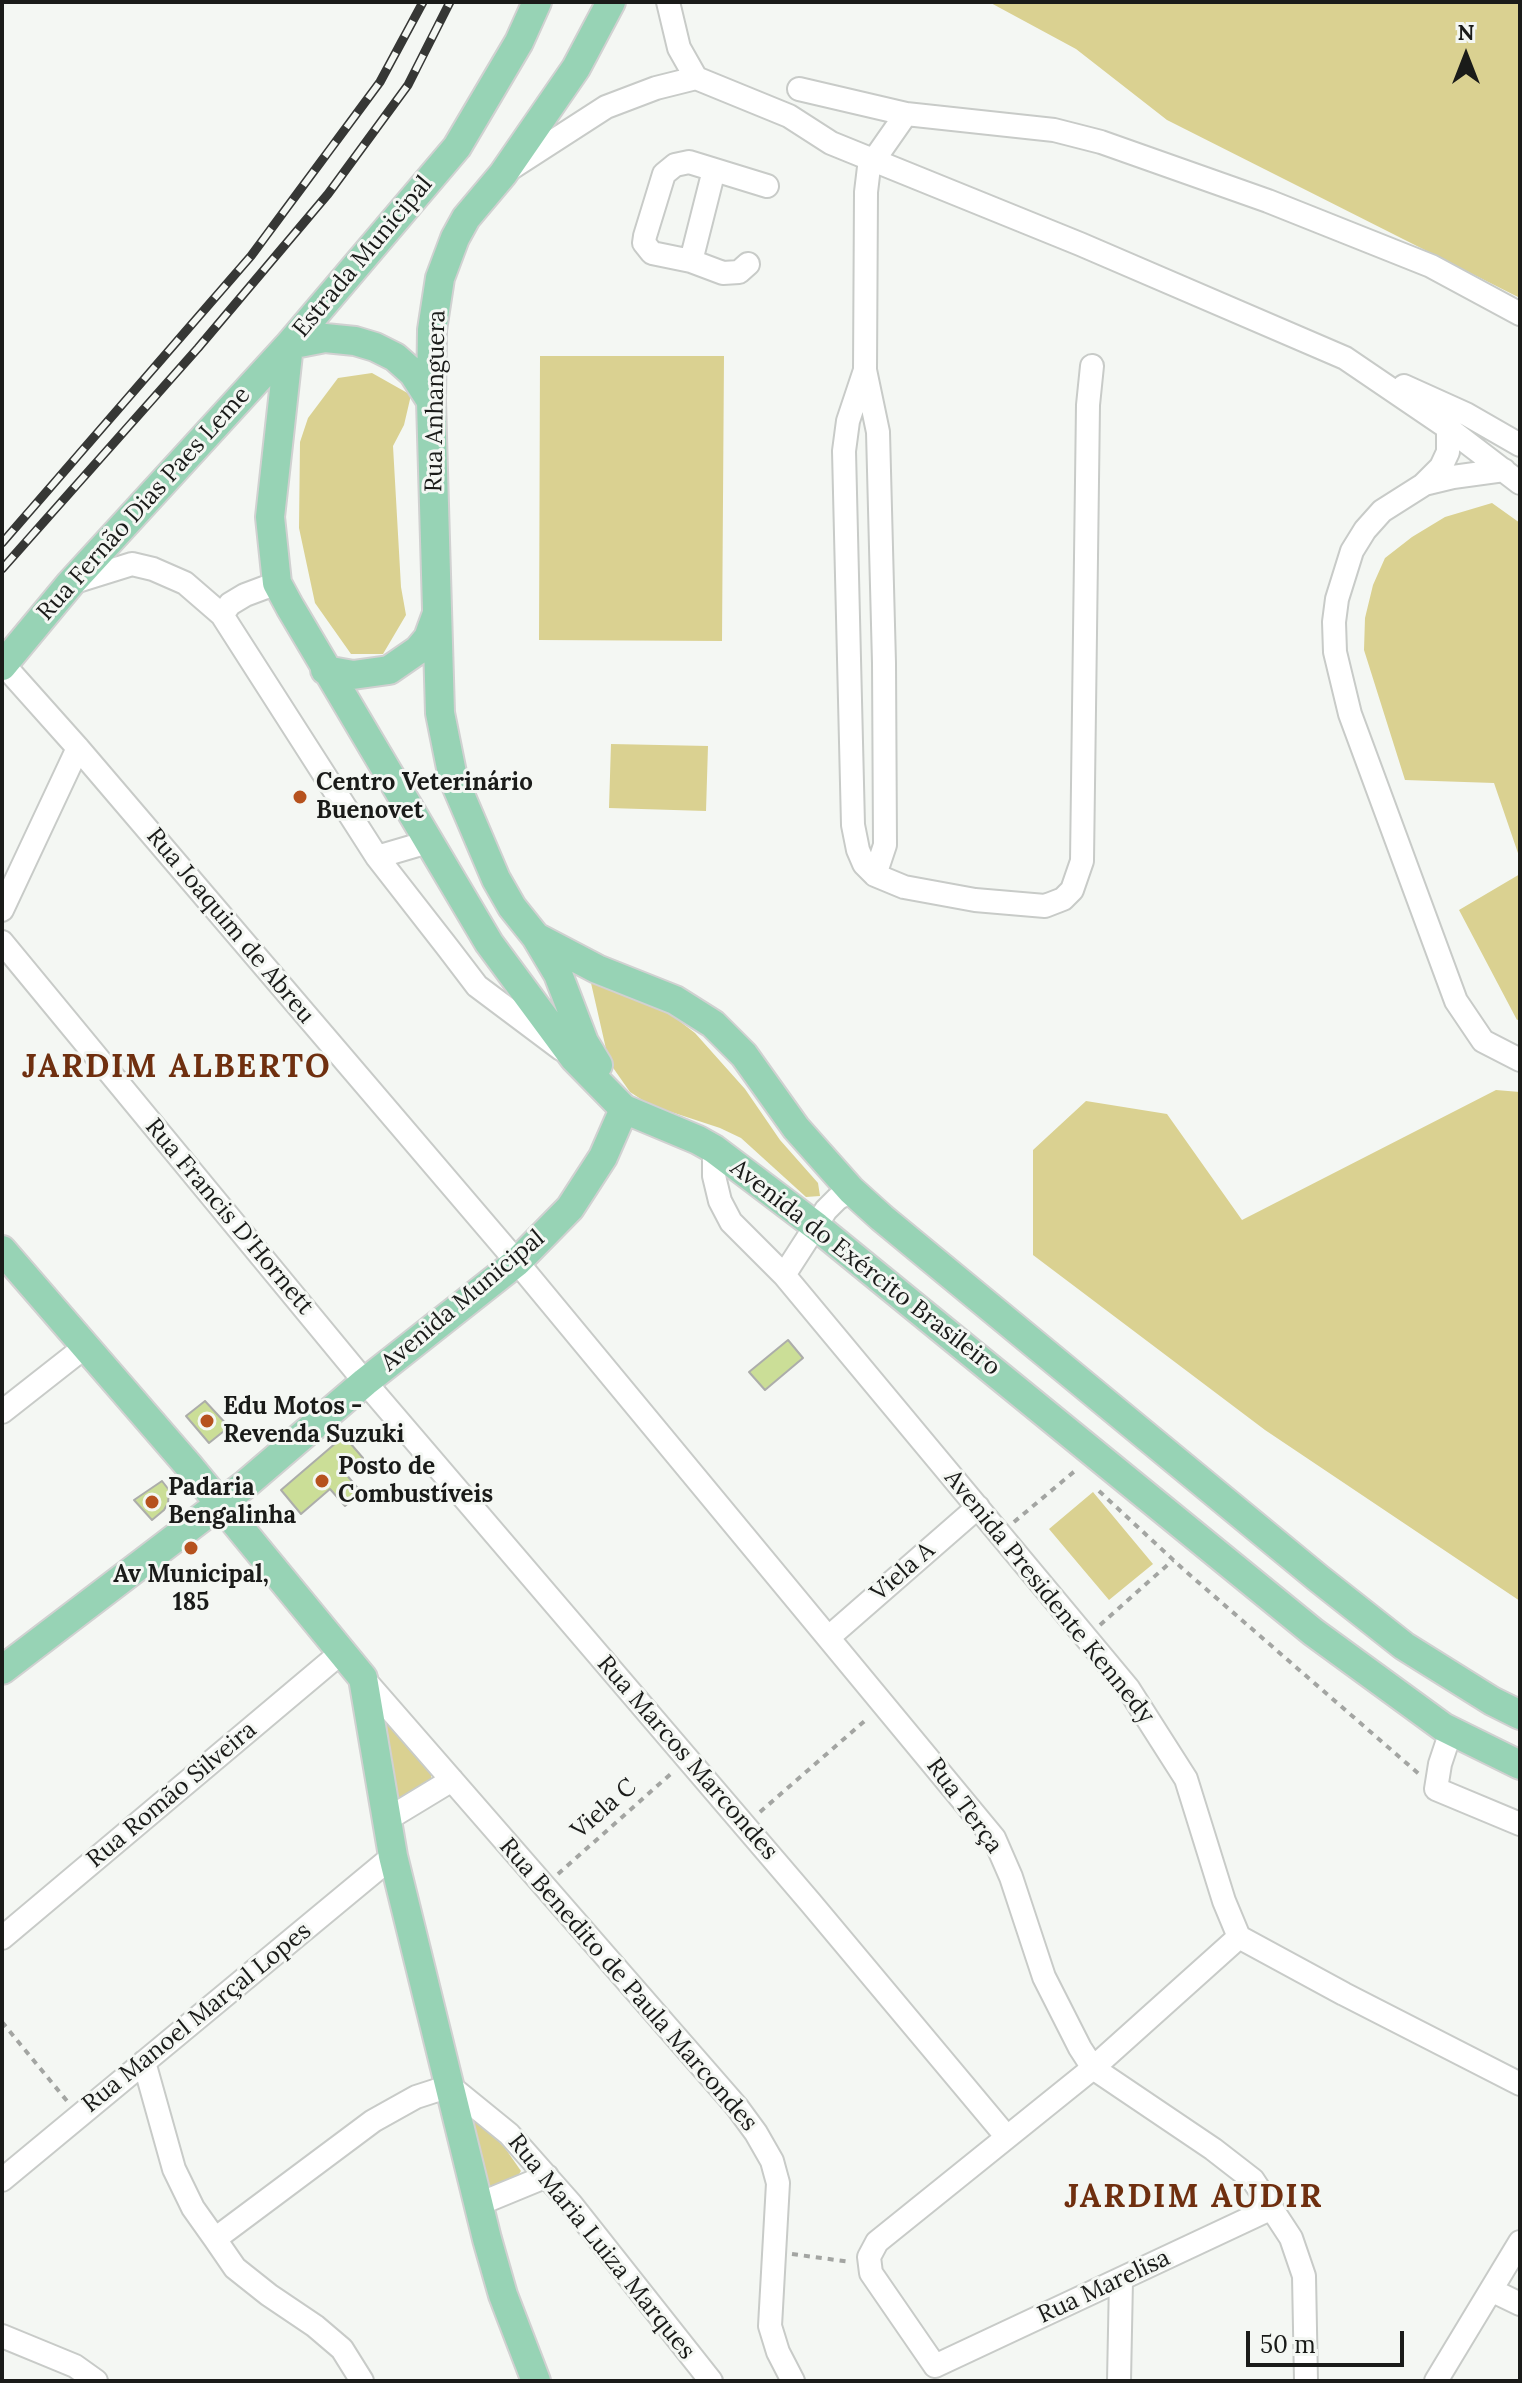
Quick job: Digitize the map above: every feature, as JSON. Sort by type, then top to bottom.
[{"type":"main road","name":"Estrada Municipal","points":[[325,670],[277,583],[270,517],[289,345],[457,147],[519,42],[537,2]]},
{"type":"main road","name":"Rua Anhanguera","points":[[437,611],[431,401],[432,330],[440,278],[466,218],[503,174],[576,68],[611,2]]},
{"type":"main road","points":[[289,345],[325,338],[375,347],[395,357],[413,373],[431,401]]},
{"type":"main road","name":"Rua Fernão Dias Paes Leme","points":[[3,665],[70,584],[289,345]]},
{"type":"main road","points":[[325,670],[353,675],[389,670],[418,650],[428,638],[437,611]]},
{"type":"main road","name":"Avenida do Exército Brasileiro","points":[[437,611],[440,713],[453,778],[496,879],[512,907],[536,937],[597,969],[675,1000],[713,1024],[744,1055],[796,1128],[851,1190],[1404,1646],[1520,1715]]},
{"type":"main road","name":"Avenida do Exército Brasileiro","points":[[325,670],[489,943],[574,1058],[624,1109],[714,1149],[817,1227],[1313,1632],[1451,1731],[1520,1765]]},
{"type":"main road","points":[[536,937],[558,974],[584,1042],[624,1109]]},
{"type":"main road","name":"Avenida Municipal","points":[[2,1670],[246,1484],[365,1382],[517,1262],[570,1208],[603,1157],[624,1109]]},
{"type":"main road","points":[[2,1250],[188,1465],[363,1678],[393,1856],[503,2295],[536,2381]]},
{"type":"street","points":[[668,2],[679,48],[696,78]]},
{"type":"street","points":[[503,174],[606,107],[656,88],[696,78],[789,116],[831,143],[1080,244],[1345,358],[1466,414],[1520,445]]},
{"type":"street","points":[[799,89],[906,114],[1054,130],[1101,142],[1268,201],[1431,266],[1520,314]]},
{"type":"street","points":[[875,875],[885,845],[886,810],[878,432],[865,370],[866,192],[869,167],[906,114]]},
{"type":"street","points":[[748,264],[739,272],[723,273],[691,261],[652,253],[644,243],[645,236],[664,174],[675,165],[689,162],[767,186]]},
{"type":"street","points":[[691,261],[714,170]]},
{"type":"street","points":[[1345,358],[1448,428],[1512,477]]},
{"type":"street","points":[[865,370],[848,421],[844,451],[853,810],[858,850],[864,864],[875,875],[904,887],[1045,906],[1063,899],[1072,890],[1082,861],[1088,405],[1092,366]]},
{"type":"street","points":[[1448,428],[1445,462],[1423,485],[1382,511],[1352,551],[1337,599],[1335,652],[1350,714],[1456,1001],[1483,1041],[1520,1060]]},
{"type":"street","points":[[1423,485],[1453,477],[1512,477]]},
{"type":"street","points":[[70,584],[108,569],[132,564],[185,583],[222,615],[377,857],[477,986],[574,1058]]},
{"type":"street","points":[[222,615],[230,604],[245,595],[277,583]]},
{"type":"street","points":[[851,662],[884,663]]},
{"type":"street","name":"Rua Joaquim de Abreu","points":[[3,665],[78,748],[517,1262]]},
{"type":"street","points":[[2,910],[78,748]]},
{"type":"street","points":[[853,810],[873,814],[886,810]]},
{"type":"street","points":[[377,857],[428,842]]},
{"type":"street","name":"Rua Francis D'Hornett","points":[[2,942],[365,1382]]},
{"type":"street","name":"Avenida Presidente Kennedy","points":[[714,1149],[714,1176],[720,1201],[731,1222],[784,1275],[1128,1688],[1186,1779],[1224,1901],[1239,1937]]},
{"type":"street","points":[[784,1275],[826,1210],[851,1190]]},
{"type":"street","name":"Rua Terça","points":[[517,1262],[994,1838],[1011,1877],[1044,1977],[1093,2068],[1253,2180],[1291,2238],[1304,2276],[1306,2381]]},
{"type":"street","points":[[2,1412],[86,1346]]},
{"type":"street","name":"Rua Marcos Marcondes","points":[[365,1382],[1006,2136]]},
{"type":"street","name":"Viela A","points":[[829,1637],[978,1507]]},
{"type":"street","name":"Rua Romão Silveira","points":[[2,1938],[343,1651]]},
{"type":"street","name":"Rua Benedito de Paula Marcondes","points":[[363,1678],[737,2107],[756,2133],[772,2161],[778,2183],[770,2326],[778,2352],[793,2381]]},
{"type":"street","points":[[1451,1731],[1436,1789],[1520,1824]]},
{"type":"street","points":[[386,1820],[452,1780]]},
{"type":"street","name":"Rua Manoel Marçal Lopes","points":[[2,2180],[393,1856]]},
{"type":"street","points":[[932,2373],[871,2273],[869,2257],[877,2242],[1093,2068],[1239,1937],[1520,2084]]},
{"type":"street","points":[[144,2062],[174,2169],[193,2208],[235,2268],[342,2349],[362,2381]]},
{"type":"street","points":[[215,2239],[373,2121],[416,2097],[450,2086]]},
{"type":"street","name":"Rua Maria Luiza Marques","points":[[450,2086],[509,2134],[547,2176],[711,2381]]},
{"type":"street","points":[[479,2204],[547,2176]]},
{"type":"street","name":"Rua Marelisa","points":[[932,2373],[1272,2208]]},
{"type":"street","points":[[1436,2381],[1520,2242]]},
{"type":"street","points":[[1119,2381],[1121,2280]]},
{"type":"street","points":[[1491,2290],[1520,2304]]},
{"type":"street","points":[[2,2336],[75,2366],[96,2381]]},
{"type":"path","points":[[1000,1534],[1076,1470],[1087,1480]]},
{"type":"path","points":[[1097,1490],[1436,1789]]},
{"type":"path","points":[[1086,1638],[1173,1560]]},
{"type":"path","points":[[744,1825],[885,1704]]},
{"type":"path","name":"Viela C","points":[[544,1886],[688,1759]]},
{"type":"path","points":[[2,2022],[79,2115]]},
{"type":"path","points":[[774,2252],[870,2265]]},
{"type":"shaded area","points":[[989,2],[1520,2],[1520,298],[1167,120],[1076,49]]},
{"type":"shaded area","points":[[540,356],[724,356],[722,641],[539,640]]},
{"type":"shaded area","points":[[372,373],[411,395],[404,425],[393,446],[401,587],[406,615],[383,654],[351,654],[315,603],[299,528],[300,442],[308,418],[338,378]]},
{"type":"shaded area","points":[[1492,503],[1520,523],[1520,859],[1494,783],[1405,780],[1364,650],[1365,618],[1373,585],[1385,558],[1445,517]]},
{"type":"shaded area","points":[[611,744],[708,746],[706,811],[609,808]]},
{"type":"shaded area","points":[[1520,874],[1520,1019],[1517,1020],[1459,910]]},
{"type":"shaded area","points":[[591,983],[665,1010],[695,1033],[745,1089],[780,1140],[818,1183],[820,1196],[806,1197],[741,1138],[650,1105],[630,1092],[609,1062]]},
{"type":"shaded area","points":[[1496,1090],[1520,1092],[1520,1601],[1265,1430],[1033,1255],[1033,1150],[1086,1101],[1167,1114],[1242,1220]]},
{"type":"shaded area","points":[[1093,1492],[1153,1564],[1109,1600],[1049,1529]]},
{"type":"shaded area","points":[[380,1713],[388,1718],[431,1774],[432,1785],[408,1800],[396,1796]]},
{"type":"shaded area","points":[[475,2121],[480,2122],[505,2148],[521,2171],[512,2185],[489,2191],[473,2126]]},
{"type":"building","points":[[788,1340],[803,1358],[765,1390],[749,1372]]},
{"type":"building","name":"Edu Motos - Revenda Suzuki","points":[[205,1401],[229,1427],[209,1443],[186,1416]]},
{"type":"building","name":"Posto de Combustíveis","points":[[344,1436],[363,1458],[345,1473],[361,1492],[345,1506],[330,1489],[301,1514],[281,1490]]},
{"type":"building","name":"Padaria Bengalinha","points":[[162,1481],[169,1490],[168,1503],[152,1520],[134,1500]]},
{"type":"railway","points":[[2,543],[251,256],[380,82],[423,2]]},
{"type":"railway","points":[[2,569],[198,348],[328,194],[408,85],[450,2]]},
{"type":"place","name":"Centro Veterinário Buenovet","points":[[300,797]]},
{"type":"place","name":"Edu Motos - Revenda Suzuki","points":[[207,1421]]},
{"type":"place","name":"Posto de Combustíveis","points":[[322,1481]]},
{"type":"place","name":"Padaria Bengalinha","points":[[152,1502]]},
{"type":"place","name":"Av Municipal, 185","points":[[191,1548]]},
{"type":"district","name":"JARDIM ALBERTO","points":[[177,1068]]},
{"type":"district","name":"JARDIM AUDIR","points":[[1194,2198]]}]
